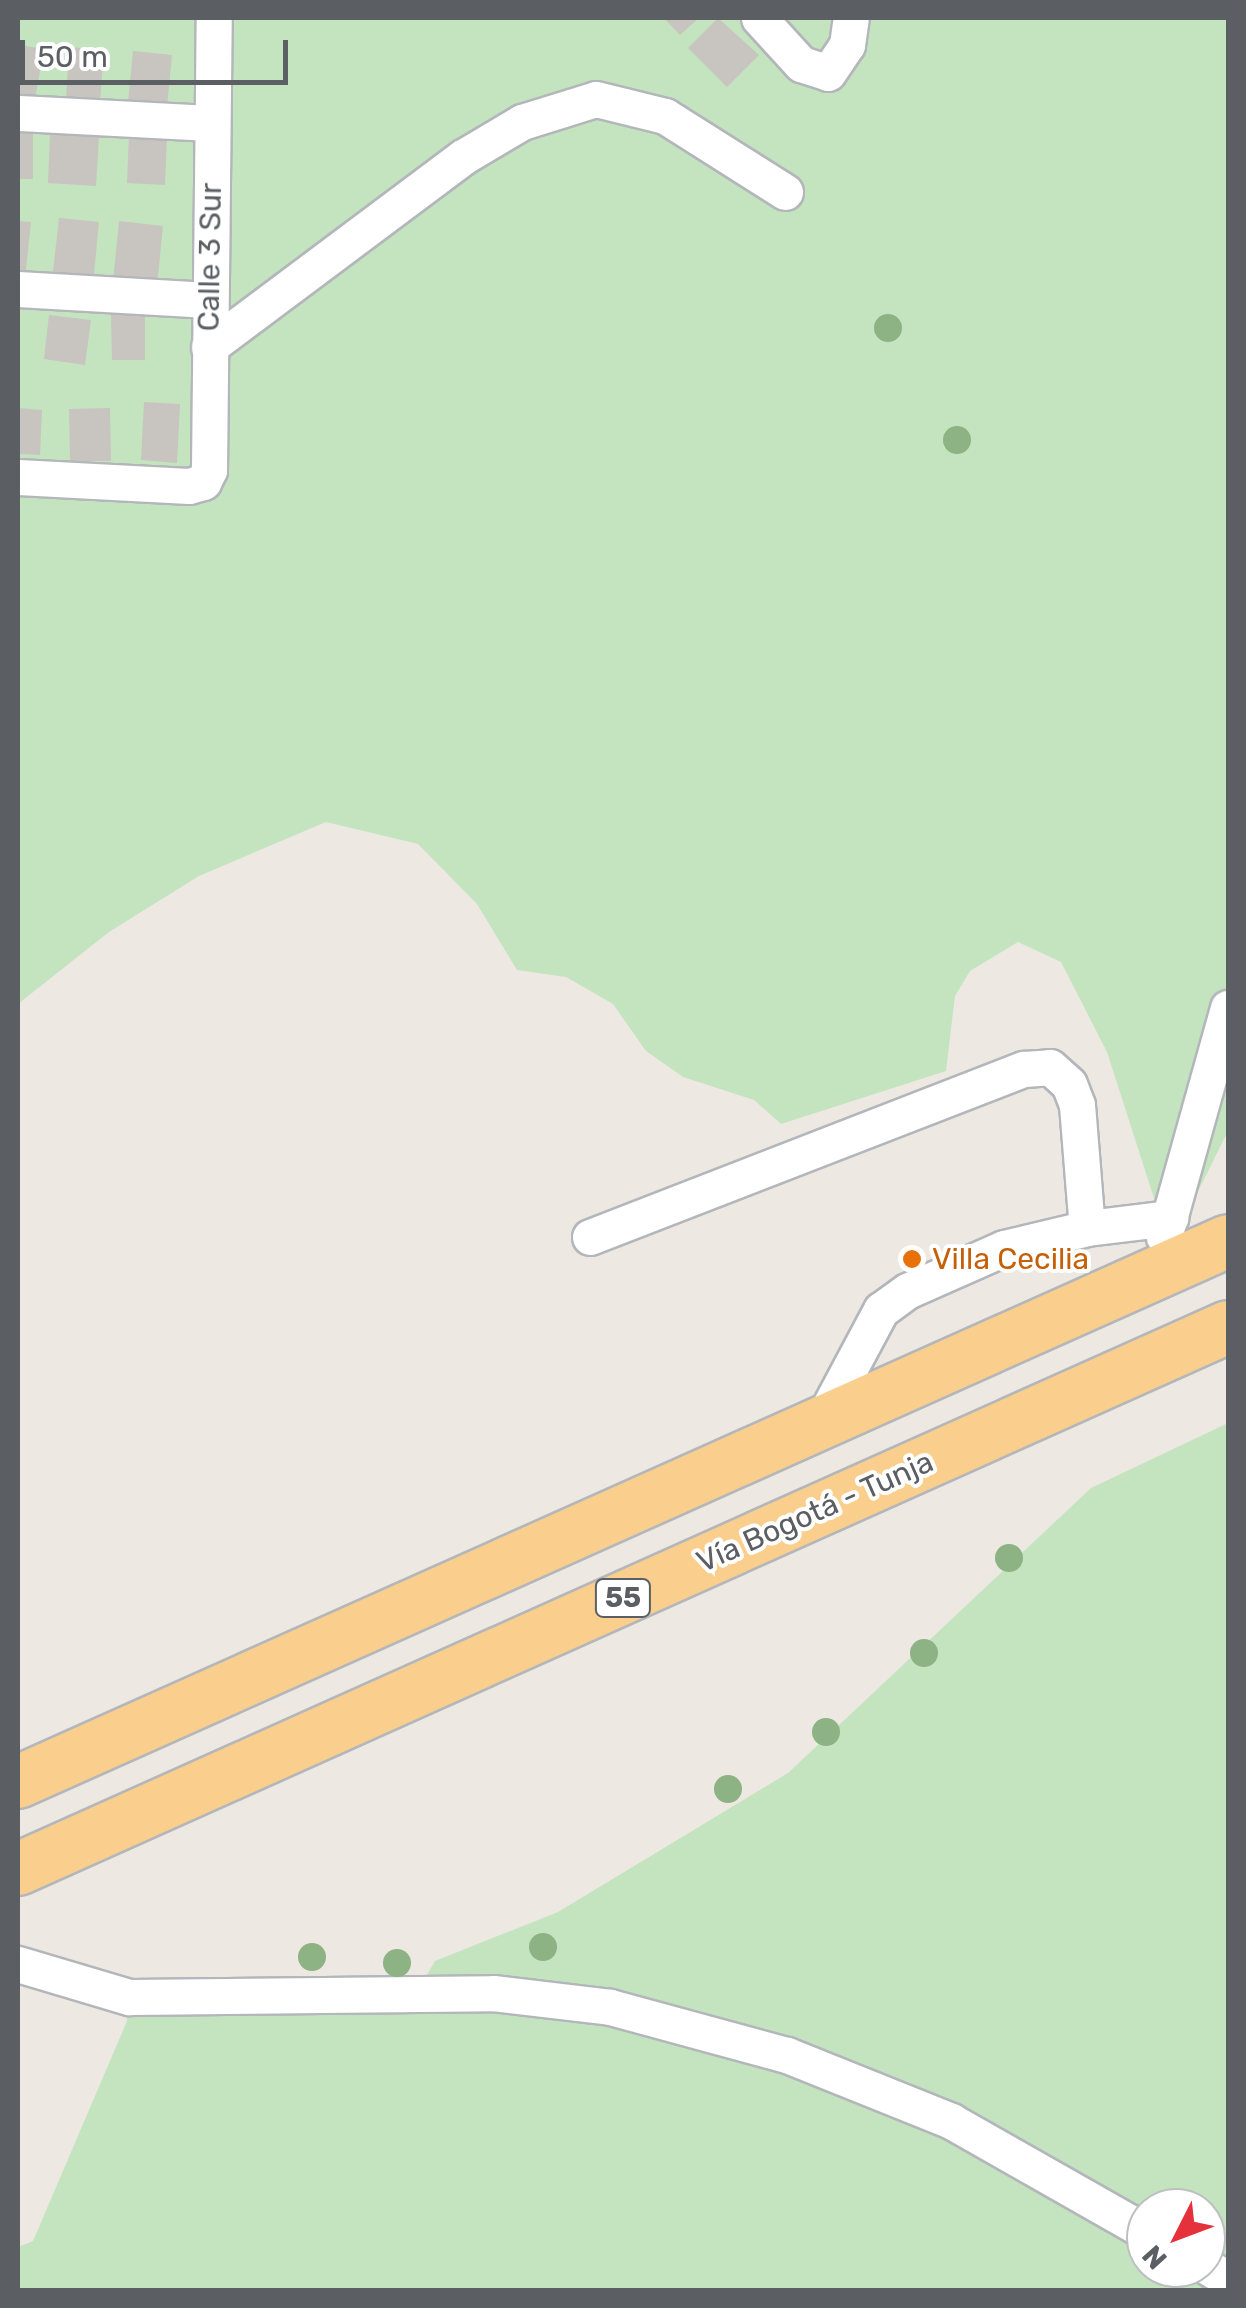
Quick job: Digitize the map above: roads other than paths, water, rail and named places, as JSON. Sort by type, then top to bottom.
[{"type":"highway","name":"55","points":[[28,1774],[816,1430],[1228,1241]]},
{"type":"highway","name":"Vía Bogotá - Tunja","points":[[18,1869],[1228,1327]]},
{"type":"street","name":"Calle 3 Sur","points":[[18,476],[190,486],[203,482],[209,470],[214,18]]},
{"type":"street","points":[[759,18],[801,64],[828,73],[846,44],[850,18]]},
{"type":"street","points":[[209,348],[463,157],[522,122],[596,99],[665,116],[785,192]]},
{"type":"street","points":[[18,112],[212,122]]},
{"type":"street","points":[[18,289],[208,300]]},
{"type":"street","points":[[1152,1277],[1191,1152],[1228,1008]]},
{"type":"street","points":[[590,1237],[1024,1069],[1050,1067],[1069,1084],[1077,1105],[1088,1228]]},
{"type":"street","points":[[1191,1152],[1228,1108]]},
{"type":"street","points":[[816,1430],[881,1310],[906,1292],[1004,1248],[1088,1228],[1170,1218]]},
{"type":"street","points":[[18,1964],[129,1997],[493,1993],[610,2007],[788,2055],[951,2121],[1126,2221]]},
{"type":"place","name":"Villa Cecilia","points":[[912,1259]]}]
